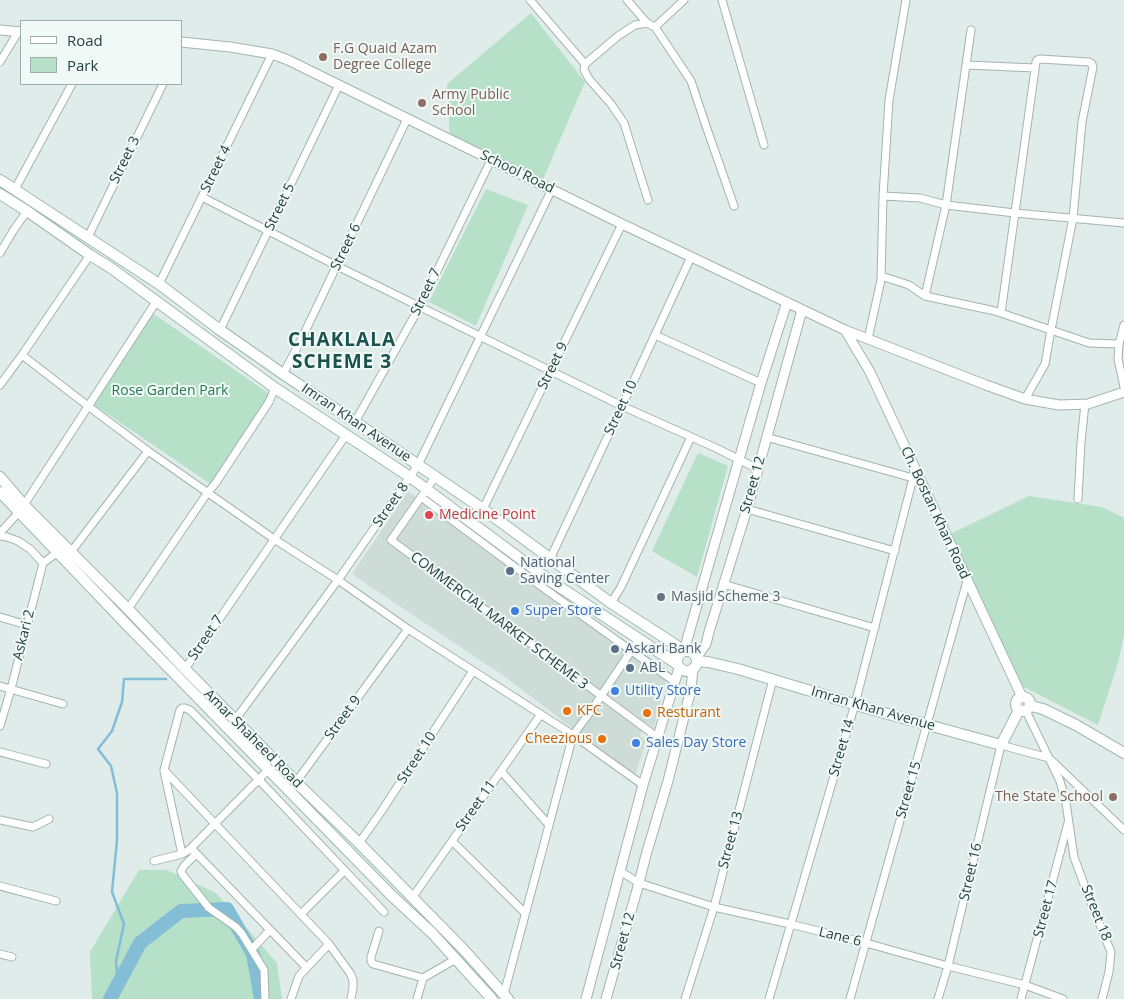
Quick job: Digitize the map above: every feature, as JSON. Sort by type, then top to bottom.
[{"type":"main road","name":"Imran Khan Avenue","points":[[0,180],[159,284],[282,374],[483,509],[611,603],[685,651]]},
{"type":"main road","name":"Imran Khan Avenue","points":[[0,194],[111,268],[275,388],[410,477],[424,493],[678,666]]},
{"type":"main road","name":"Amar Shaheed Road","points":[[0,477],[22,508],[58,552],[128,626],[296,782],[466,952],[506,996]]},
{"type":"main road","name":"Amar Shaheed Road","points":[[0,492],[22,508],[71,552],[128,609],[184,669],[269,770],[392,896],[432,933],[492,999]]},
{"type":"main road","points":[[685,651],[691,652],[695,663],[691,670],[684,671],[678,666],[678,656],[685,651]]},
{"type":"main road","name":"Imran Khan Avenue","points":[[695,663],[715,663],[1001,745]]},
{"type":"main road","points":[[1022,697],[1017,701],[1016,706],[1025,709],[1043,709],[1076,725],[1124,753]]},
{"type":"main road","points":[[1001,745],[1025,709]]},
{"type":"main road","points":[[456,959],[466,952]]},
{"type":"street","points":[[530,0],[585,64]]},
{"type":"street","points":[[627,0],[647,24]]},
{"type":"street","points":[[655,26],[684,0]]},
{"type":"street","points":[[722,0],[764,145]]},
{"type":"street","points":[[868,339],[881,276],[883,196],[889,100],[906,0]]},
{"type":"street","points":[[648,200],[624,123],[584,70],[585,64],[618,36],[635,25],[647,24],[655,26],[692,81],[734,206]]},
{"type":"street","points":[[0,30],[19,32],[0,62]]},
{"type":"street","points":[[926,296],[946,205],[971,30]]},
{"type":"street","name":"School Road","points":[[182,43],[230,47],[272,54],[288,60],[802,310],[845,330],[986,385],[1026,399],[1059,405],[1088,404],[1124,392]]},
{"type":"street","name":"Street 4","points":[[159,284],[272,54]]},
{"type":"street","points":[[1001,313],[1037,60],[1089,62],[1093,67],[1082,122],[1073,218],[1050,330],[1046,364],[1026,399]]},
{"type":"street","points":[[966,65],[1035,68]]},
{"type":"street","points":[[15,189],[71,85]]},
{"type":"street","name":"Street 3","points":[[88,237],[163,85]]},
{"type":"street","name":"Street 5","points":[[220,330],[339,85]]},
{"type":"street","name":"Street 6","points":[[282,374],[300,342],[408,119]]},
{"type":"street","name":"Street 7","points":[[355,422],[420,306],[491,160]]},
{"type":"street","name":"Street 8","points":[[232,724],[338,580],[418,465],[552,189]]},
{"type":"street","points":[[883,196],[920,198],[946,205],[1015,213],[1124,223]]},
{"type":"street","points":[[202,197],[550,371],[758,469]]},
{"type":"street","points":[[0,253],[27,211]]},
{"type":"street","name":"Street 9","points":[[483,509],[622,224]]},
{"type":"street","points":[[0,385],[90,255]]},
{"type":"street","name":"Street 10","points":[[550,559],[691,257]]},
{"type":"street","points":[[881,276],[909,285],[926,296],[1001,313],[1089,342],[1119,344]]},
{"type":"street","points":[[58,552],[43,563],[18,540],[0,535],[22,508],[156,302]]},
{"type":"street","points":[[685,651],[761,383],[787,302]]},
{"type":"street","name":"Street 12","points":[[606,999],[668,781],[692,689],[695,663],[706,644],[747,509],[802,310]]},
{"type":"street","points":[[1124,325],[1119,344],[1118,358],[1124,386]]},
{"type":"street","name":"Ch. Bostan Khan Road","points":[[845,330],[870,372],[1022,697]]},
{"type":"street","points":[[655,334],[761,383]]},
{"type":"street","points":[[22,355],[148,451],[274,539],[338,580],[408,629],[573,735],[643,785]]},
{"type":"street","points":[[128,609],[215,484],[269,402],[275,388]]},
{"type":"street","points":[[1078,499],[1085,404]]},
{"type":"street","name":"Street 7","points":[[184,669],[346,435]]},
{"type":"street","points":[[611,603],[621,588],[691,437]]},
{"type":"street","points":[[766,437],[914,478]]},
{"type":"street","points":[[71,552],[148,451]]},
{"type":"street","name":"Street 14","points":[[769,999],[855,704],[914,478],[914,467]]},
{"type":"street","points":[[435,477],[424,493],[631,651],[675,682]]},
{"type":"street","name":"COMMERCIAL MARKET SCHEME 3","points":[[424,493],[391,540],[657,737]]},
{"type":"street","points":[[747,509],[895,551]]},
{"type":"street","name":"Askari 2","points":[[0,726],[43,563]]},
{"type":"street","name":"Street 15","points":[[850,999],[967,581]]},
{"type":"street","points":[[723,584],[874,628]]},
{"type":"street","points":[[0,617],[27,625]]},
{"type":"street","name":"Street 9","points":[[296,782],[408,629]]},
{"type":"street","points":[[506,996],[525,913],[573,735],[639,639]]},
{"type":"street","points":[[586,999],[643,785],[675,682],[678,666]]},
{"type":"street","name":"Street 10","points":[[358,843],[381,812],[473,671]]},
{"type":"street","name":"Street 13","points":[[685,999],[714,906],[773,679]]},
{"type":"street","points":[[0,686],[63,704]]},
{"type":"street","points":[[182,854],[164,770],[180,710],[185,708],[190,710],[259,780],[384,912]]},
{"type":"street","name":"Street 18","points":[[1025,709],[1060,781],[1066,803],[1074,857],[1111,952],[1102,999]]},
{"type":"street","name":"Street 11","points":[[412,898],[541,714]]},
{"type":"street","name":"Imran Khan Avenue","points":[[1001,745],[1050,758]]},
{"type":"street","name":"Street 16","points":[[938,999],[948,966],[1001,745]]},
{"type":"street","points":[[0,752],[46,764]]},
{"type":"street","points":[[1050,758],[1124,830]]},
{"type":"street","points":[[164,770],[329,944],[353,980],[351,999]]},
{"type":"street","points":[[154,861],[182,854],[191,848],[269,770]]},
{"type":"street","points":[[500,772],[549,825]]},
{"type":"street","points":[[0,820],[33,827],[49,819]]},
{"type":"street","name":"Street 17","points":[[1022,999],[1069,820]]},
{"type":"street","points":[[452,841],[525,913]]},
{"type":"street","points":[[191,848],[306,968]]},
{"type":"street","points":[[196,854],[184,866],[181,871],[182,874],[209,908],[236,927],[252,949],[264,970],[265,999]]},
{"type":"street","points":[[301,914],[344,871]]},
{"type":"street","name":"Lane 6","points":[[620,871],[639,883],[714,906],[866,943],[1025,985],[1063,999]]},
{"type":"street","points":[[0,886],[56,901]]},
{"type":"street","points":[[252,949],[270,930]]},
{"type":"street","points":[[379,931],[370,956],[373,964],[423,978]]},
{"type":"street","points":[[291,999],[299,976],[329,944]]},
{"type":"street","points":[[0,954],[12,957]]},
{"type":"street","points":[[417,999],[423,978],[456,959]]},
{"type":"shaded area","points":[[408,491],[668,671],[654,728],[645,722],[640,736],[646,741],[635,776],[508,679],[352,574]]},
{"type":"green space","points":[[531,13],[585,82],[541,184],[450,140],[447,84]]},
{"type":"green space","points":[[486,189],[528,205],[476,326],[429,302]]},
{"type":"green space","name":"Rose Garden Park","points":[[151,312],[274,397],[212,485],[93,404]]},
{"type":"green space","points":[[698,453],[728,466],[697,577],[652,551]]},
{"type":"green space","points":[[1029,496],[1102,507],[1124,518],[1124,635],[1118,663],[1098,725],[1022,686],[946,536]]},
{"type":"green space","points":[[139,870],[167,870],[216,893],[277,963],[282,999],[92,999],[90,952]]},
{"type":"waterway","points":[[118,984],[116,961],[124,924],[112,892],[117,840],[117,793],[111,766],[98,749],[112,731],[122,702],[124,679],[166,679]]},
{"type":"waterway","points":[[110,999],[140,943],[181,911],[227,909],[253,954],[261,999]]},
{"type":"place","name":"F.G Quaid Azam Degree College","points":[[323,57]]},
{"type":"place","name":"Army Public School","points":[[422,103]]},
{"type":"place","name":"Medicine Point","points":[[429,515]]},
{"type":"place","name":"National Saving Center","points":[[510,571]]},
{"type":"place","name":"Masjid Scheme 3","points":[[661,597]]},
{"type":"place","name":"Super Store","points":[[515,611]]},
{"type":"place","name":"Askari Bank","points":[[615,649]]},
{"type":"place","name":"ABL","points":[[630,668]]},
{"type":"place","name":"Utility Store","points":[[615,691]]},
{"type":"place","name":"KFC","points":[[567,711]]},
{"type":"place","name":"Resturant","points":[[647,713]]},
{"type":"place","name":"Cheezious","points":[[602,739]]},
{"type":"place","name":"Sales Day Store","points":[[636,743]]},
{"type":"place","name":"The State School","points":[[1113,797]]},
{"type":"district","name":"CHAKLALA SCHEME 3","points":[[342,352]]}]
